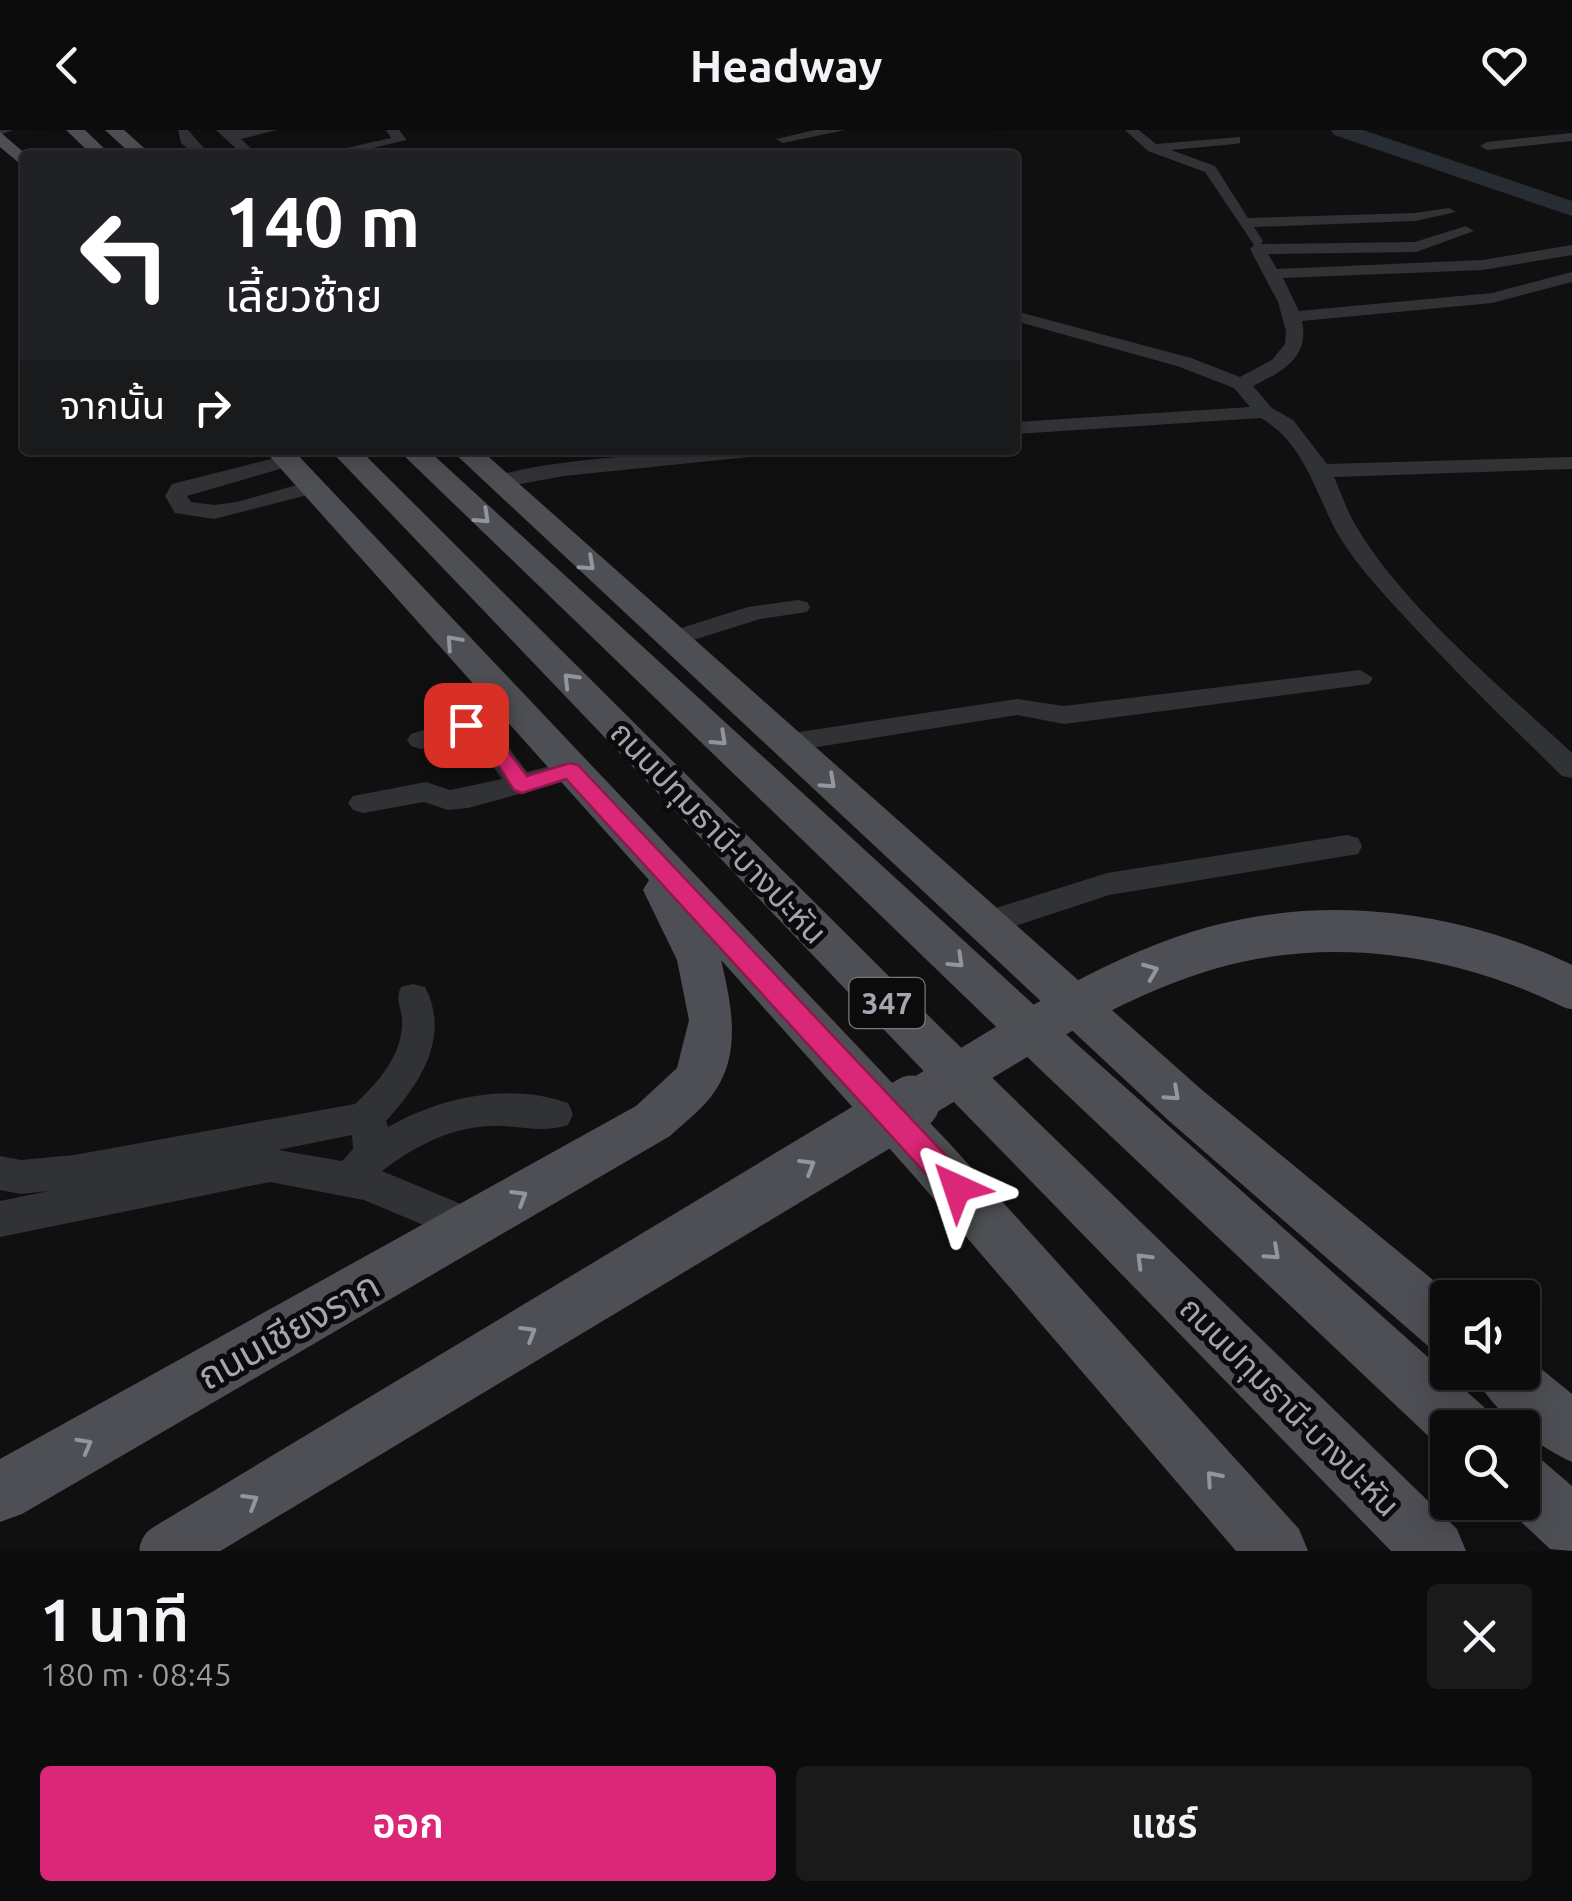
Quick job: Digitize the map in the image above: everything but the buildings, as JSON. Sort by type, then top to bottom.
[{"type":"main road","points":[[75,130],[96,150]]},
{"type":"main road","points":[[114,130],[137,149]]},
{"type":"main road","points":[[2,133],[20,156]]},
{"type":"main road","name":"ถนนปทุมธานี-บางปะหัน","points":[[349,455],[914,1032],[1435,1551]]},
{"type":"main road","name":"ถนนปทุมธานี-บางปะหัน","points":[[417,455],[1064,1061],[1443,1410]]},
{"type":"main road","points":[[470,455],[1185,1105],[1430,1312]]},
{"type":"main road","name":"347","points":[[292,466],[932,1160],[1277,1551]]},
{"type":"main road","name":"ถนนเชียงราก","points":[[0,1492],[653,1121],[698,1078],[712,1020],[699,960],[663,887],[623,828]]},
{"type":"main road","points":[[167,1551],[997,1052],[1120,983],[1205,949],[1296,932],[1386,929],[1472,947],[1572,988]]},
{"type":"main road","points":[[1522,1390],[1572,1432]]},
{"type":"main road","points":[[1540,1498],[1572,1527]]},
{"type":"street","points":[[227,134],[272,130]]},
{"type":"street","points":[[356,150],[400,140],[392,130]]},
{"type":"street","points":[[778,134],[840,130]]},
{"type":"street","points":[[1132,132],[1178,130]]},
{"type":"street","points":[[1132,132],[1153,148],[1210,169],[1247,223],[1270,274],[1293,310],[1291,353],[1241,384]]},
{"type":"street","points":[[1487,146],[1572,132]]},
{"type":"street","points":[[183,134],[197,150]]},
{"type":"street","points":[[1153,148],[1235,140]]},
{"type":"street","points":[[1247,223],[1415,217],[1448,212]]},
{"type":"street","points":[[1258,248],[1416,247],[1466,231]]},
{"type":"street","points":[[1270,274],[1483,265],[1572,250]]},
{"type":"street","points":[[1293,321],[1492,298],[1572,277]]},
{"type":"street","points":[[1293,321],[1560,301]]},
{"type":"street","points":[[1020,317],[1184,362],[1241,384],[1265,412],[1286,424],[1321,471],[1346,527],[1388,584],[1459,661],[1572,769]]},
{"type":"street","points":[[1020,428],[1265,412]]},
{"type":"street","points":[[498,482],[564,470],[710,455]]},
{"type":"street","points":[[1321,471],[1572,463]]},
{"type":"street","points":[[671,639],[757,612],[798,608]]},
{"type":"street","points":[[786,743],[1017,707],[1064,715],[1360,678]]},
{"type":"street","points":[[422,740],[466,725],[478,726],[522,785]]},
{"type":"street","points":[[363,804],[426,792],[448,800],[468,798],[570,770]]},
{"type":"street","points":[[985,924],[1107,884],[1347,846]]},
{"type":"street","points":[[360,1152],[413,1056],[422,1013],[413,997]]},
{"type":"street","points":[[0,1218],[270,1165],[360,1152],[466,1111],[555,1114]]},
{"type":"street","points":[[0,1173],[21,1177],[74,1172],[353,1119],[367,1183],[471,1226]]},
{"type":"waterway","points":[[1342,130],[1572,209]]},
{"type":"route","points":[[466,725],[478,726],[492,741],[522,785],[570,770],[957,1188]]}]
